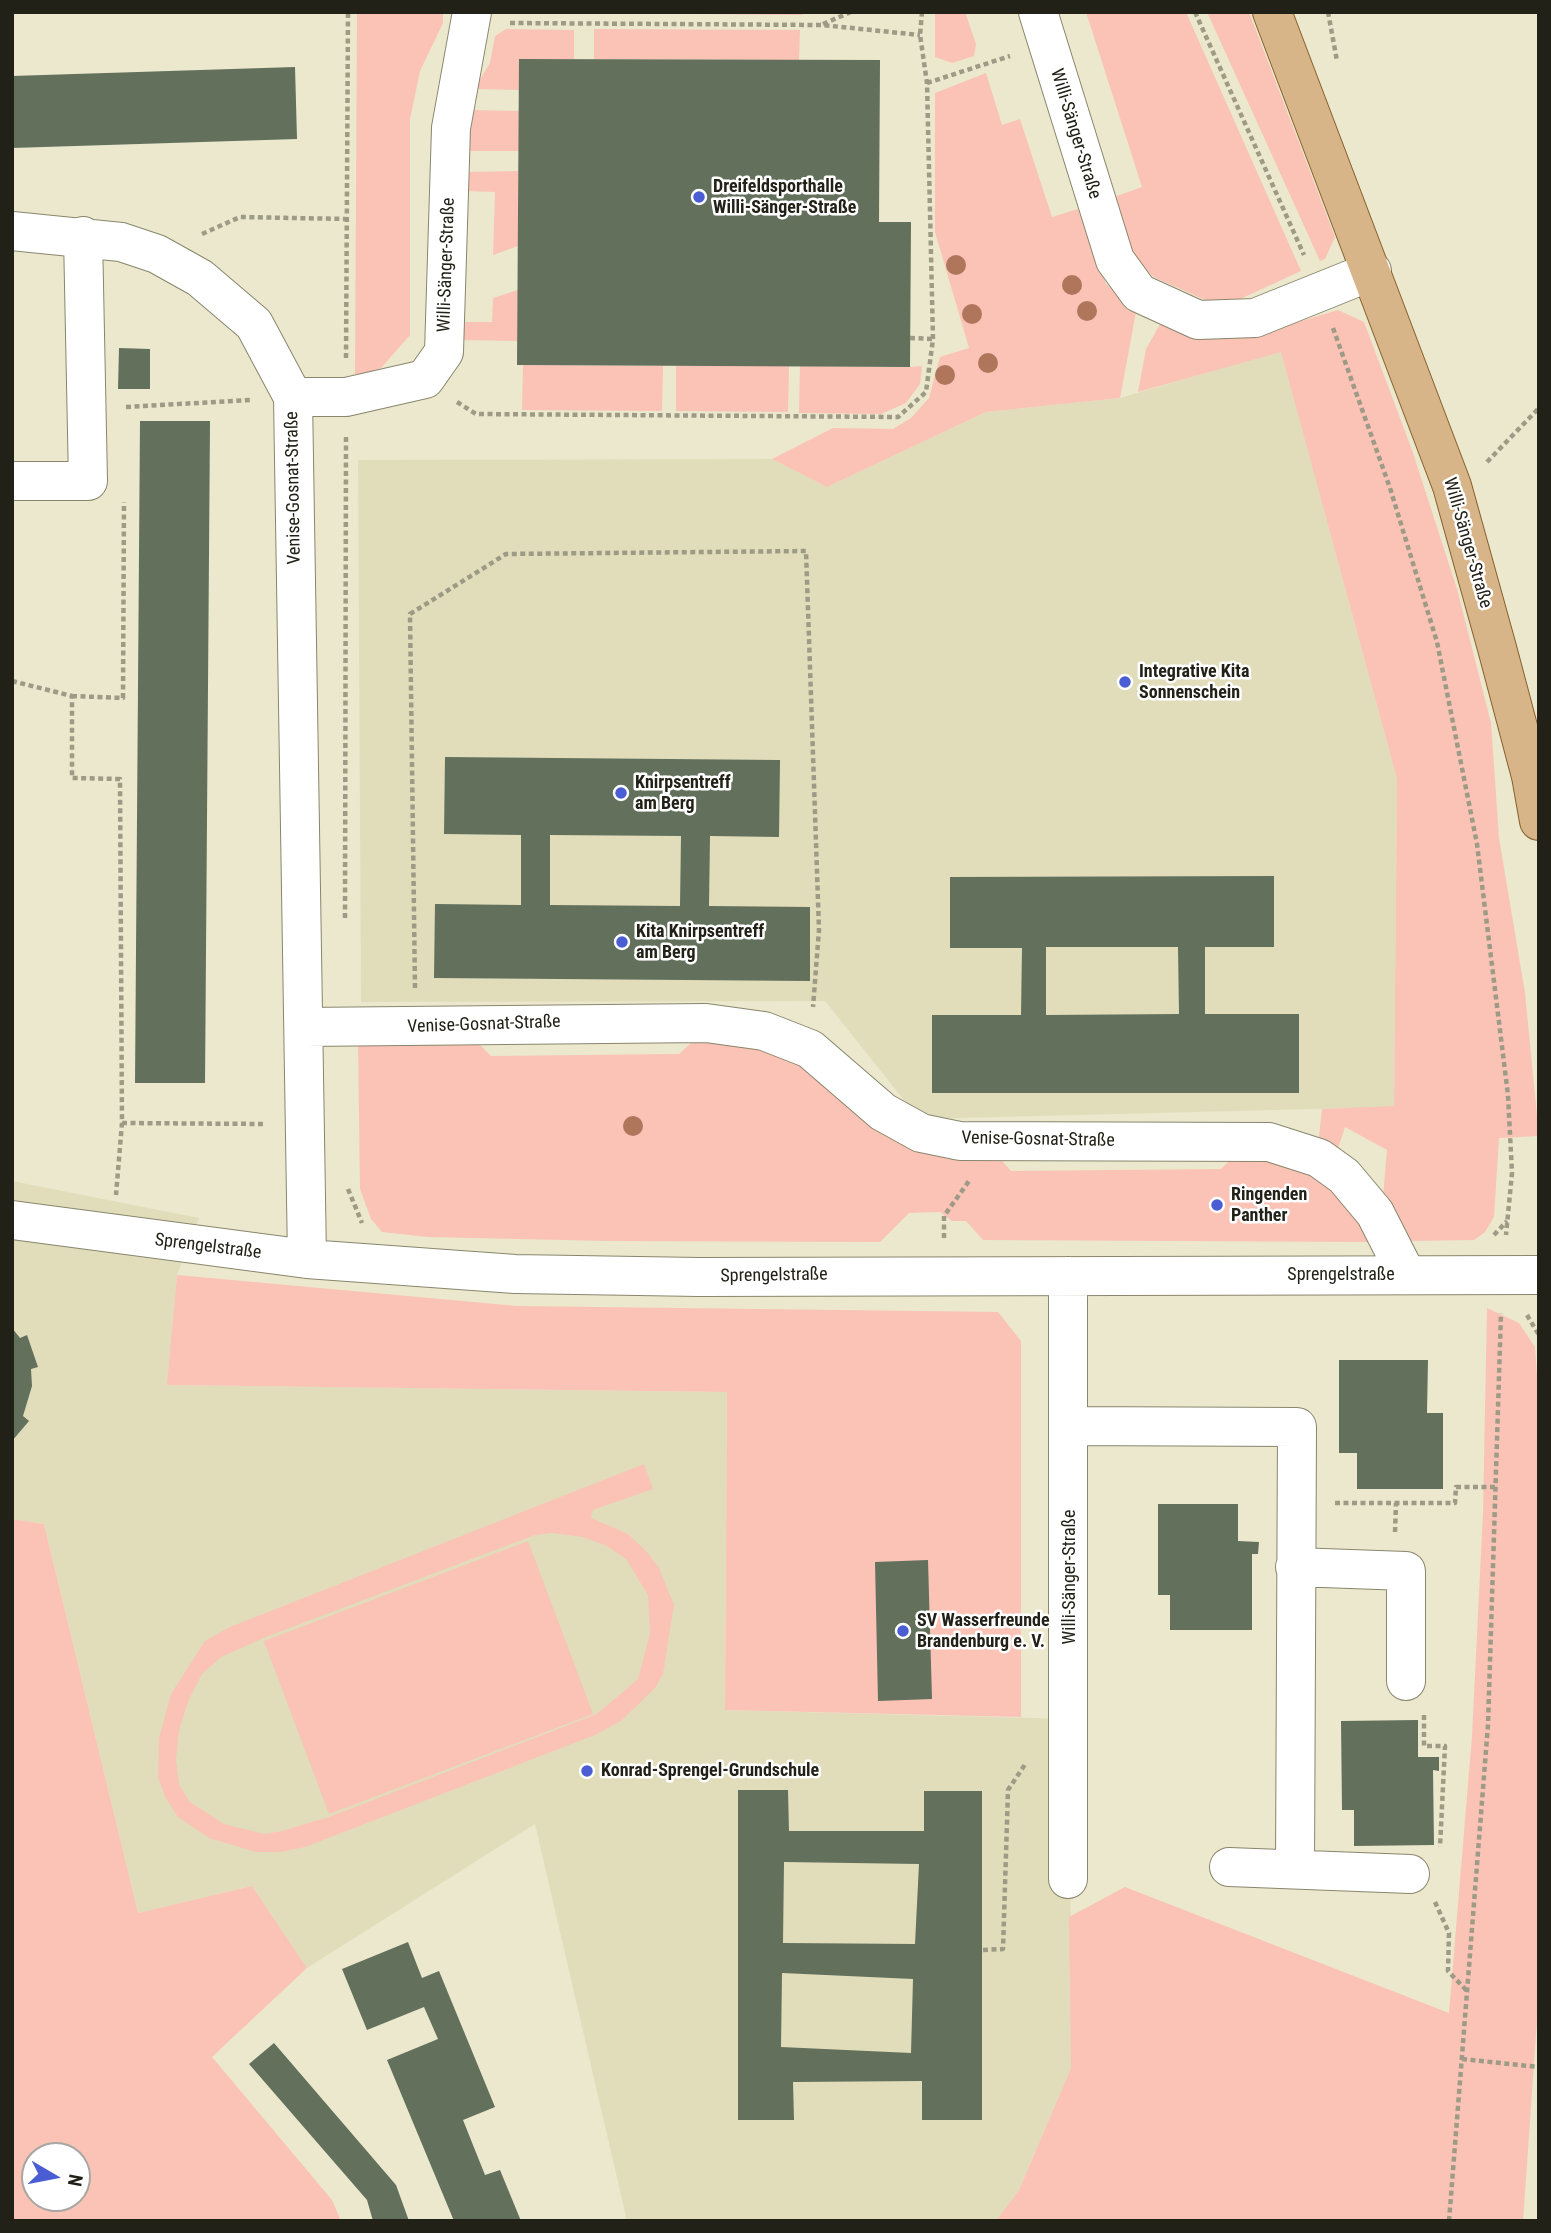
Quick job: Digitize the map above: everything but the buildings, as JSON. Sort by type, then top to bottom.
[{"type":"main road","name":"Willi-Sänger-Straße","points":[[1272,12],[1452,486],[1531,776],[1539,821]]},
{"type":"main road","name":"Willi-Sänger-Straße","points":[[1286,12],[1303,92]]},
{"type":"street","name":"Willi-Sänger-Straße","points":[[425,379],[444,352],[451,128],[471,17]]},
{"type":"street","name":"Willi-Sänger-Straße","points":[[1043,28],[1115,260],[1139,293],[1198,320],[1255,318],[1372,271]]},
{"type":"street","name":"Venise-Gosnat-Straße","points":[[12,231],[83,236],[121,242],[157,254],[200,278],[254,324],[293,397],[307,1259]]},
{"type":"street","points":[[12,481],[88,481],[83,236]]},
{"type":"street","points":[[293,397],[346,397],[425,379]]},
{"type":"street","name":"Venise-Gosnat-Straße","points":[[304,1027],[579,1022],[706,1023],[764,1031],[810,1049],[883,1112],[921,1133],[960,1141],[1269,1142],[1319,1158],[1344,1176],[1375,1213],[1406,1275]]},
{"type":"street","name":"Sprengelstraße","points":[[12,1220],[307,1259],[515,1274],[1521,1276]]},
{"type":"street","name":"Willi-Sänger-Straße","points":[[1068,1276],[1068,1879]]},
{"type":"street","points":[[1070,1426],[1297,1427],[1295,1868]]},
{"type":"street","points":[[1295,1567],[1406,1572],[1406,1681]]},
{"type":"street","points":[[1229,1867],[1416,1875]]},
{"type":"path","points":[[345,932],[348,12]]},
{"type":"path","points":[[822,25],[851,12]]},
{"type":"path","points":[[425,379],[475,415],[898,416],[926,392],[933,338],[927,83],[920,35],[922,12]]},
{"type":"path","points":[[1195,12],[1321,292],[1390,488],[1437,642],[1477,844],[1507,1095],[1521,1276],[1496,1487],[1488,1725],[1450,2221]]},
{"type":"path","points":[[471,17],[822,25],[920,35]]},
{"type":"path","points":[[927,83],[1043,28]]},
{"type":"path","points":[[157,254],[240,218],[346,219]]},
{"type":"path","points":[[910,338],[933,338]]},
{"type":"path","points":[[124,421],[124,407],[293,397]]},
{"type":"path","points":[[1488,462],[1539,408]]},
{"type":"path","points":[[12,681],[72,696],[123,698],[124,490]]},
{"type":"path","points":[[416,1027],[410,614],[506,554],[806,551],[819,930],[810,1049]]},
{"type":"path","points":[[72,696],[72,778],[120,779],[122,1123],[113,1235]]},
{"type":"path","points":[[122,1123],[305,1125]]},
{"type":"path","points":[[347,1175],[347,1188],[359,1221],[366,1227]]},
{"type":"path","points":[[944,1216],[972,1177]]},
{"type":"path","points":[[1326,1503],[1455,1503],[1456,1487],[1496,1487]]},
{"type":"path","points":[[1406,1681],[1424,1687],[1424,1746],[1445,1746],[1440,1863],[1416,1875],[1449,1933],[1448,1971],[1467,1992]]},
{"type":"path","points":[[983,1950],[1003,1950],[1008,1790],[1032,1756]]},
{"type":"path","points":[[1462,2059],[1539,2067]]},
{"type":"shaded area","points":[[357,12],[443,12],[443,23],[420,71],[410,119],[410,335],[381,368],[362,375],[355,374]]},
{"type":"shaded area","points":[[496,12],[808,12],[801,15]]},
{"type":"shaded area","points":[[935,12],[965,12],[976,44],[974,56],[952,63],[935,57]]},
{"type":"shaded area","points":[[1086,12],[1186,12],[1301,271],[1238,300],[1226,302],[1205,300],[1156,278],[1141,268],[1132,253],[1114,197],[1142,187]]},
{"type":"shaded area","points":[[1207,12],[1249,12],[1335,237],[1325,259],[1320,261]]},
{"type":"shaded area","points":[[506,29],[574,30],[574,59],[519,59],[519,90],[474,89],[490,63],[495,36]]},
{"type":"shaded area","points":[[594,29],[800,30],[799,60],[594,59]]},
{"type":"shaded area","points":[[986,73],[1002,125],[1020,119],[1052,217],[1078,209],[1106,284],[1136,312],[1120,398],[986,412],[827,487],[772,459],[833,428],[893,429],[911,418],[929,398],[940,357],[969,348],[935,232],[935,93]]},
{"type":"shaded area","points":[[469,110],[519,111],[519,151],[463,151]]},
{"type":"shaded area","points":[[518,171],[518,246],[493,255],[495,192],[465,191],[465,172]]},
{"type":"shaded area","points":[[518,290],[517,341],[463,340],[462,322],[492,322],[493,298]]},
{"type":"shaded area","points":[[1338,310],[1364,322],[1412,450],[1457,589],[1491,723],[1499,838],[1525,993],[1539,1136],[1499,1138],[1494,1217],[1485,1232],[1474,1240],[1409,1241],[1383,1197],[1387,1150],[1345,1127],[1337,1151],[1318,1146],[1322,1109],[1394,1106],[1397,779],[1281,352],[1138,392],[1146,349],[1162,321],[1203,339],[1248,337]]},
{"type":"shaded area","points":[[1281,351],[1397,779],[1394,1107],[919,1119],[825,1001],[361,1002],[358,460],[772,459],[827,487],[986,412],[1120,398]]},
{"type":"shaded area","points":[[523,365],[663,366],[662,411],[522,410]]},
{"type":"shaded area","points":[[676,366],[789,366],[788,412],[676,411]]},
{"type":"shaded area","points":[[800,366],[922,366],[920,384],[906,403],[881,414],[799,413]]},
{"type":"shaded area","points":[[699,1036],[752,1042],[996,1154],[1011,1171],[1221,1169],[1237,1153],[1262,1153],[1334,1181],[1371,1242],[983,1240],[966,1221],[952,1221],[940,1212],[909,1213],[880,1242],[428,1237],[382,1232],[371,1219],[360,1189],[358,1040],[472,1037],[491,1056],[679,1054]]},
{"type":"shaded area","name":"Konrad-Sprengel-Grundschule","points":[[12,1181],[199,1218],[177,1275],[168,1385],[727,1392],[725,1710],[1070,1719],[1071,2068],[1019,2190],[996,2221],[627,2221],[535,1824],[307,1968],[252,1886],[138,1913],[44,1524],[12,1519]]},
{"type":"shaded area","points":[[177,1275],[517,1306],[998,1312],[1021,1341],[1021,1717],[725,1710],[727,1392],[167,1385]]},
{"type":"shaded area","points":[[1487,1308],[1519,1323],[1535,1347],[1539,1406],[1539,1992],[1523,2221],[996,2221],[1019,2190],[1071,2068],[1069,1917],[1125,1887],[1449,2013],[1472,1736],[1483,1513]]},
{"type":"shaded area","points":[[644,1464],[653,1489],[593,1510],[591,1518],[628,1534],[647,1552],[659,1568],[674,1605],[663,1674],[655,1688],[621,1721],[595,1735],[305,1847],[280,1852],[256,1852],[209,1838],[178,1817],[165,1797],[158,1777],[159,1738],[171,1694],[205,1641],[230,1627]],"holes":[[[552,1533],[583,1537],[607,1546],[626,1559],[648,1595],[650,1634],[638,1679],[597,1714],[329,1817],[282,1831],[264,1834],[224,1824],[190,1802],[179,1785],[176,1760],[179,1730],[189,1699],[202,1674],[221,1657],[266,1637],[535,1535]]]},
{"type":"shaded area","points":[[12,1519],[44,1524],[138,1913],[252,1886],[307,1968],[212,2057],[332,2200],[341,2221],[12,2221]]},
{"type":"shaded area","points":[[528,1541],[593,1714],[329,1814],[264,1641]]},
{"type":"place","name":"Dreifeldsporthalle Willi-Sänger-Straße","points":[[699,197]]},
{"type":"place","name":"Integrative Kita Sonnenschein","points":[[1125,682]]},
{"type":"place","name":"Knirpsentreff am Berg","points":[[621,793]]},
{"type":"place","name":"Kita Knirpsentreff am Berg","points":[[622,942]]},
{"type":"place","name":"Ringenden Panther","points":[[1217,1205]]},
{"type":"place","name":"SV Wasserfreunde Brandenburg e. V.","points":[[903,1631]]},
{"type":"place","name":"Konrad-Sprengel-Grundschule","points":[[587,1771]]}]
